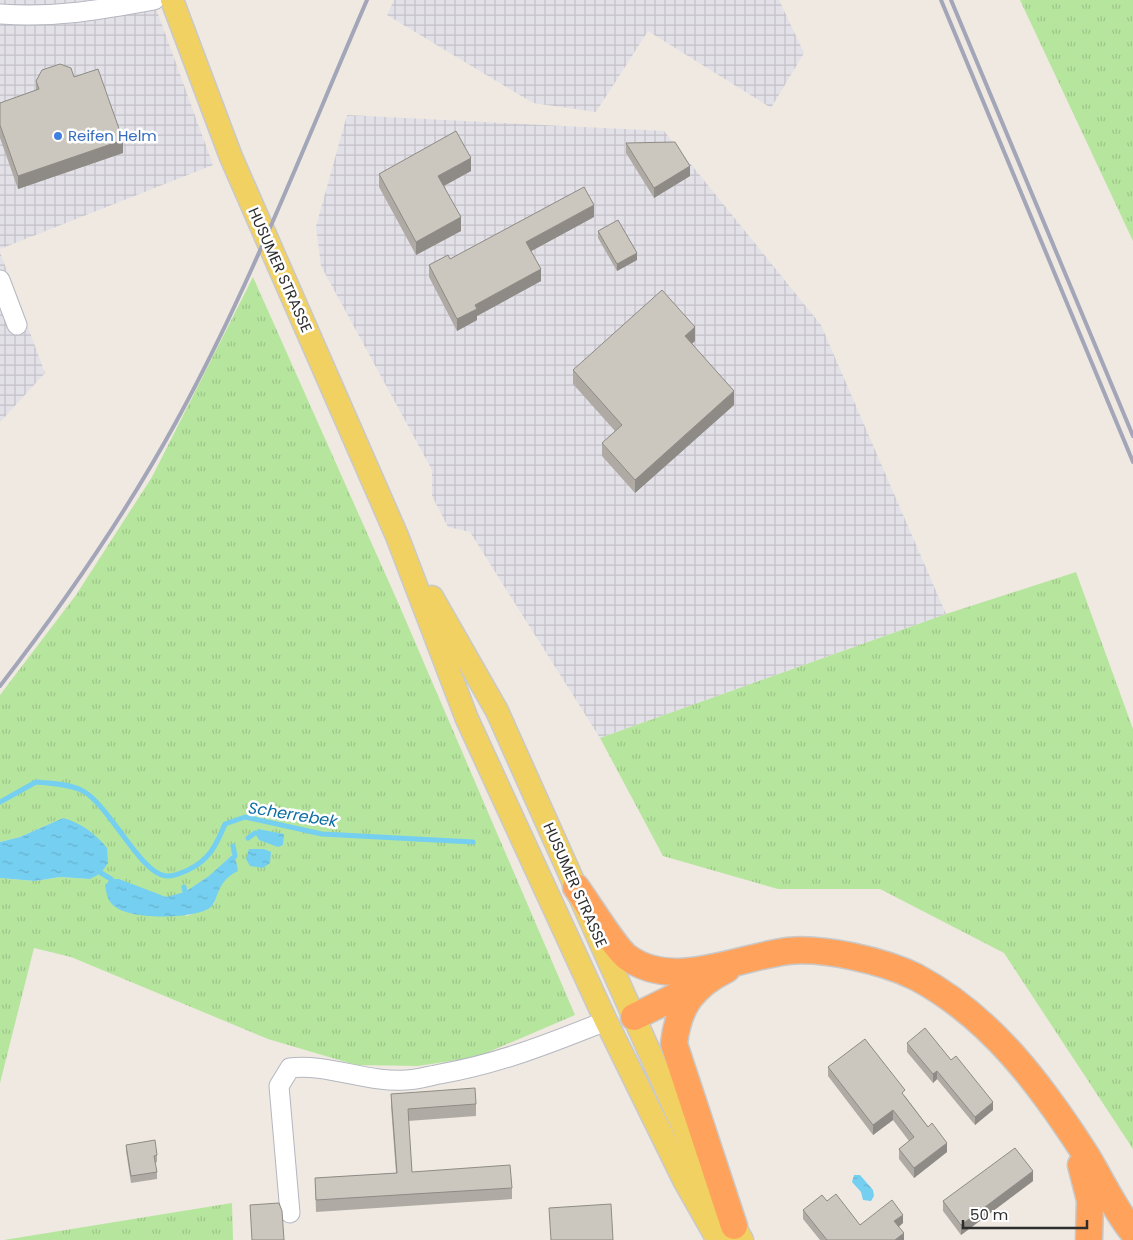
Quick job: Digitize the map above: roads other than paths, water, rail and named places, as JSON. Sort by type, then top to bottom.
[{"type":"highway","points":[[576,887],[625,956],[648,969],[696,977]]},
{"type":"highway","points":[[631,1008],[696,977],[750,958],[790,951],[834,953],[862,958],[914,976],[952,999],[991,1032],[1032,1077],[1068,1129],[1123,1221],[1133,1232]]},
{"type":"highway","points":[[696,977],[676,1023],[674,1044],[731,1235]]},
{"type":"highway","points":[[1068,1129],[1080,1159],[1090,1200],[1089,1240]]},
{"type":"main road","name":"HUSUMER STRASSE","points":[[172,0],[231,157],[397,536],[467,719],[606,1021],[684,1180],[731,1235]]},
{"type":"main road","name":"HUSUMER STRASSE","points":[[397,536],[497,711],[731,1235]]},
{"type":"main road","points":[[606,1021],[631,1008]]},
{"type":"street","points":[[0,14],[34,16],[78,14],[154,0]]},
{"type":"street","points":[[0,280],[17,325]]},
{"type":"street","points":[[290,1213],[279,1086],[290,1068],[302,1066],[355,1076],[406,1080],[470,1069],[521,1054],[606,1021]]},
{"type":"water","points":[[63,818],[87,829],[107,848],[108,863],[101,873],[90,879],[60,877],[35,881],[0,878],[0,842],[20,837]]},
{"type":"water","points":[[258,829],[284,834],[283,845],[278,847],[259,840],[255,833]]},
{"type":"water","points":[[249,849],[264,849],[271,852],[270,863],[263,868],[250,866],[246,859]]},
{"type":"water","points":[[231,856],[235,856],[238,871],[224,881],[212,906],[199,912],[173,916],[129,913],[118,909],[111,903],[108,897],[105,885],[111,879],[119,879],[166,897],[185,892],[209,876]]},
{"type":"water","points":[[854,1175],[860,1175],[873,1190],[874,1196],[871,1201],[863,1200],[861,1192],[852,1182]]},
{"type":"waterway","name":"Scherrebek","points":[[0,802],[36,782],[65,785],[81,790],[102,808],[146,863],[156,872],[166,876],[188,870],[201,862],[215,846],[225,824],[245,817],[322,834],[473,842]]},
{"type":"waterway","points":[[248,838],[255,833]]},
{"type":"waterway","points":[[233,846],[235,856]]},
{"type":"waterway","points":[[101,873],[111,879]]},
{"type":"waterway","points":[[184,887],[185,892]]},
{"type":"railway","points":[[0,686],[48,622],[93,557],[136,491],[176,422],[203,371],[253,266],[367,0]]},
{"type":"railway","points":[[941,0],[1133,462]]},
{"type":"railway","points":[[951,0],[1133,436]]},
{"type":"place","name":"Reifen Helm","points":[[58,136]]}]
